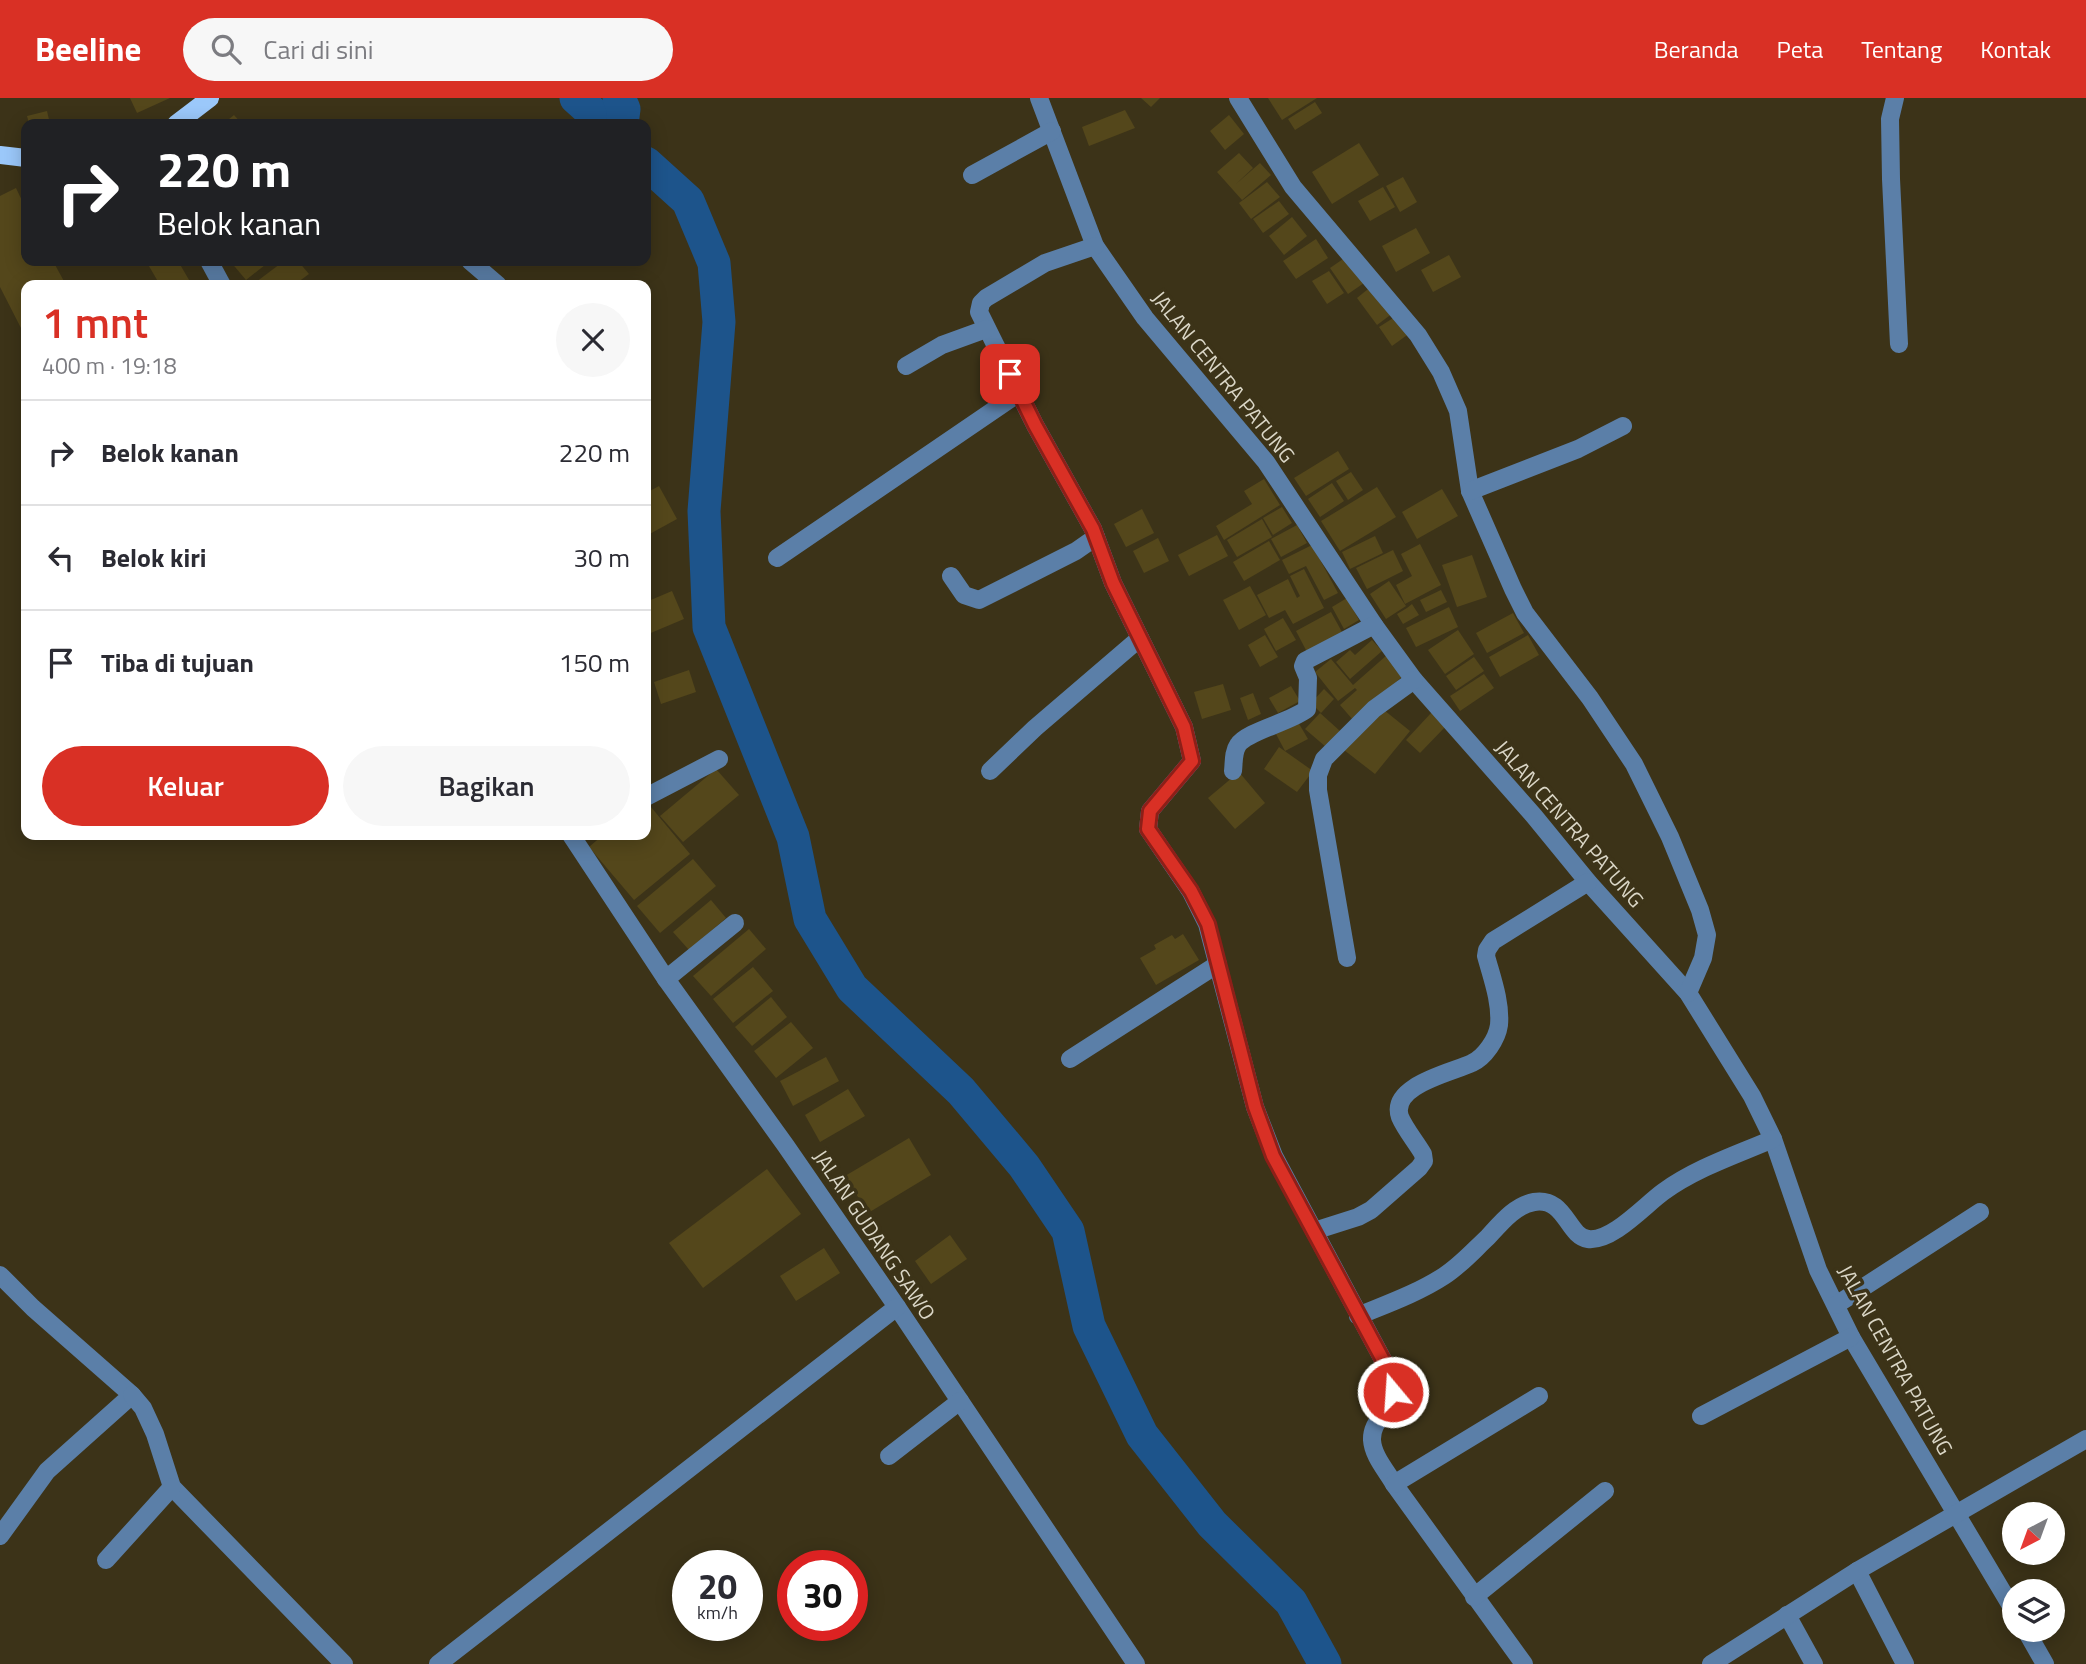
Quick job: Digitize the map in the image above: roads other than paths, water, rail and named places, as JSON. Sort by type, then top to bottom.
[{"type":"main road","points":[[183,119],[210,98]]},
{"type":"main road","points":[[0,155],[21,157]]},
{"type":"street","name":"JALAN CENTRA PATUNG","points":[[1040,98],[1096,246],[1145,318],[1266,462],[1374,625],[1414,680],[1534,816],[1588,882],[1688,993],[1752,1096],[1773,1139],[1818,1270],[1851,1337],[2002,1591]]},
{"type":"street","points":[[1238,98],[1293,187],[1418,335],[1441,372],[1458,411],[1470,491],[1525,613],[1590,698],[1634,764],[1671,837],[1700,910],[1707,936],[1703,958],[1688,993]]},
{"type":"street","points":[[1895,98],[1890,119],[1899,344]]},
{"type":"street","points":[[972,175],[1052,131]]},
{"type":"street","points":[[1096,246],[1045,263],[986,298],[978,312],[1096,537],[1113,583],[1184,727],[1192,761],[1150,811],[1148,829],[1191,891],[1208,924],[1255,1107],[1273,1156],[1394,1385],[1390,1404],[1372,1438],[1374,1452],[1394,1484],[1524,1664]]},
{"type":"street","points":[[476,266],[492,280]]},
{"type":"street","points":[[906,366],[942,345],[986,329]]},
{"type":"street","points":[[777,558],[1019,393]]},
{"type":"street","points":[[1470,491],[1577,449],[1623,426]]},
{"type":"street","points":[[951,576],[962,593],[979,600],[1076,551],[1096,537]]},
{"type":"street","points":[[1233,771],[1235,751],[1243,738],[1307,709],[1308,678],[1303,666],[1305,661],[1374,625]]},
{"type":"street","points":[[990,771],[1050,714],[1140,638]]},
{"type":"street","points":[[1347,958],[1318,790],[1318,775],[1324,759],[1345,737],[1374,709],[1414,680]]},
{"type":"street","points":[[651,794],[719,759]]},
{"type":"street","name":"JALAN GUDANG SAWO","points":[[580,840],[666,979],[897,1307],[1136,1664]]},
{"type":"street","points":[[1314,1231],[1371,1210],[1419,1168],[1424,1161],[1423,1154],[1399,1115],[1401,1104],[1419,1084],[1473,1063],[1485,1053],[1495,1037],[1499,1026],[1499,1006],[1486,950],[1493,941],[1588,882]]},
{"type":"street","points":[[666,979],[734,923]]},
{"type":"street","points":[[1070,1059],[1218,964]]},
{"type":"street","points":[[1357,1316],[1425,1287],[1446,1275],[1511,1213],[1534,1202],[1549,1204],[1562,1210],[1579,1234],[1588,1239],[1601,1236],[1628,1223],[1688,1175],[1773,1139]]},
{"type":"street","points":[[1836,1305],[1980,1212]]},
{"type":"street","points":[[0,1275],[33,1308],[132,1395],[143,1408],[155,1434],[172,1488],[344,1664]]},
{"type":"street","points":[[438,1664],[897,1307]]},
{"type":"street","points":[[1701,1416],[1851,1337]]},
{"type":"street","points":[[0,1536],[47,1471],[132,1395]]},
{"type":"street","points":[[1394,1484],[1539,1396]]},
{"type":"street","points":[[889,1456],[960,1401]]},
{"type":"street","points":[[1711,1664],[1857,1572],[2086,1439]]},
{"type":"street","points":[[106,1560],[172,1488]]},
{"type":"street","points":[[1474,1597],[1605,1492]]},
{"type":"street","points":[[1857,1572],[1905,1664]]},
{"type":"street","points":[[1787,1615],[1814,1664]]},
{"type":"street","points":[[2032,1642],[2045,1664]]},
{"type":"waterway","points":[[576,98],[599,119]]},
{"type":"waterway","points":[[619,98],[624,109],[623,119]]},
{"type":"waterway","points":[[651,168],[688,201],[714,263],[719,322],[704,511],[709,627],[793,837],[810,919],[852,988],[961,1091],[1024,1166],[1068,1231],[1089,1326],[1142,1435],[1212,1524],[1291,1602],[1325,1664]]}]
